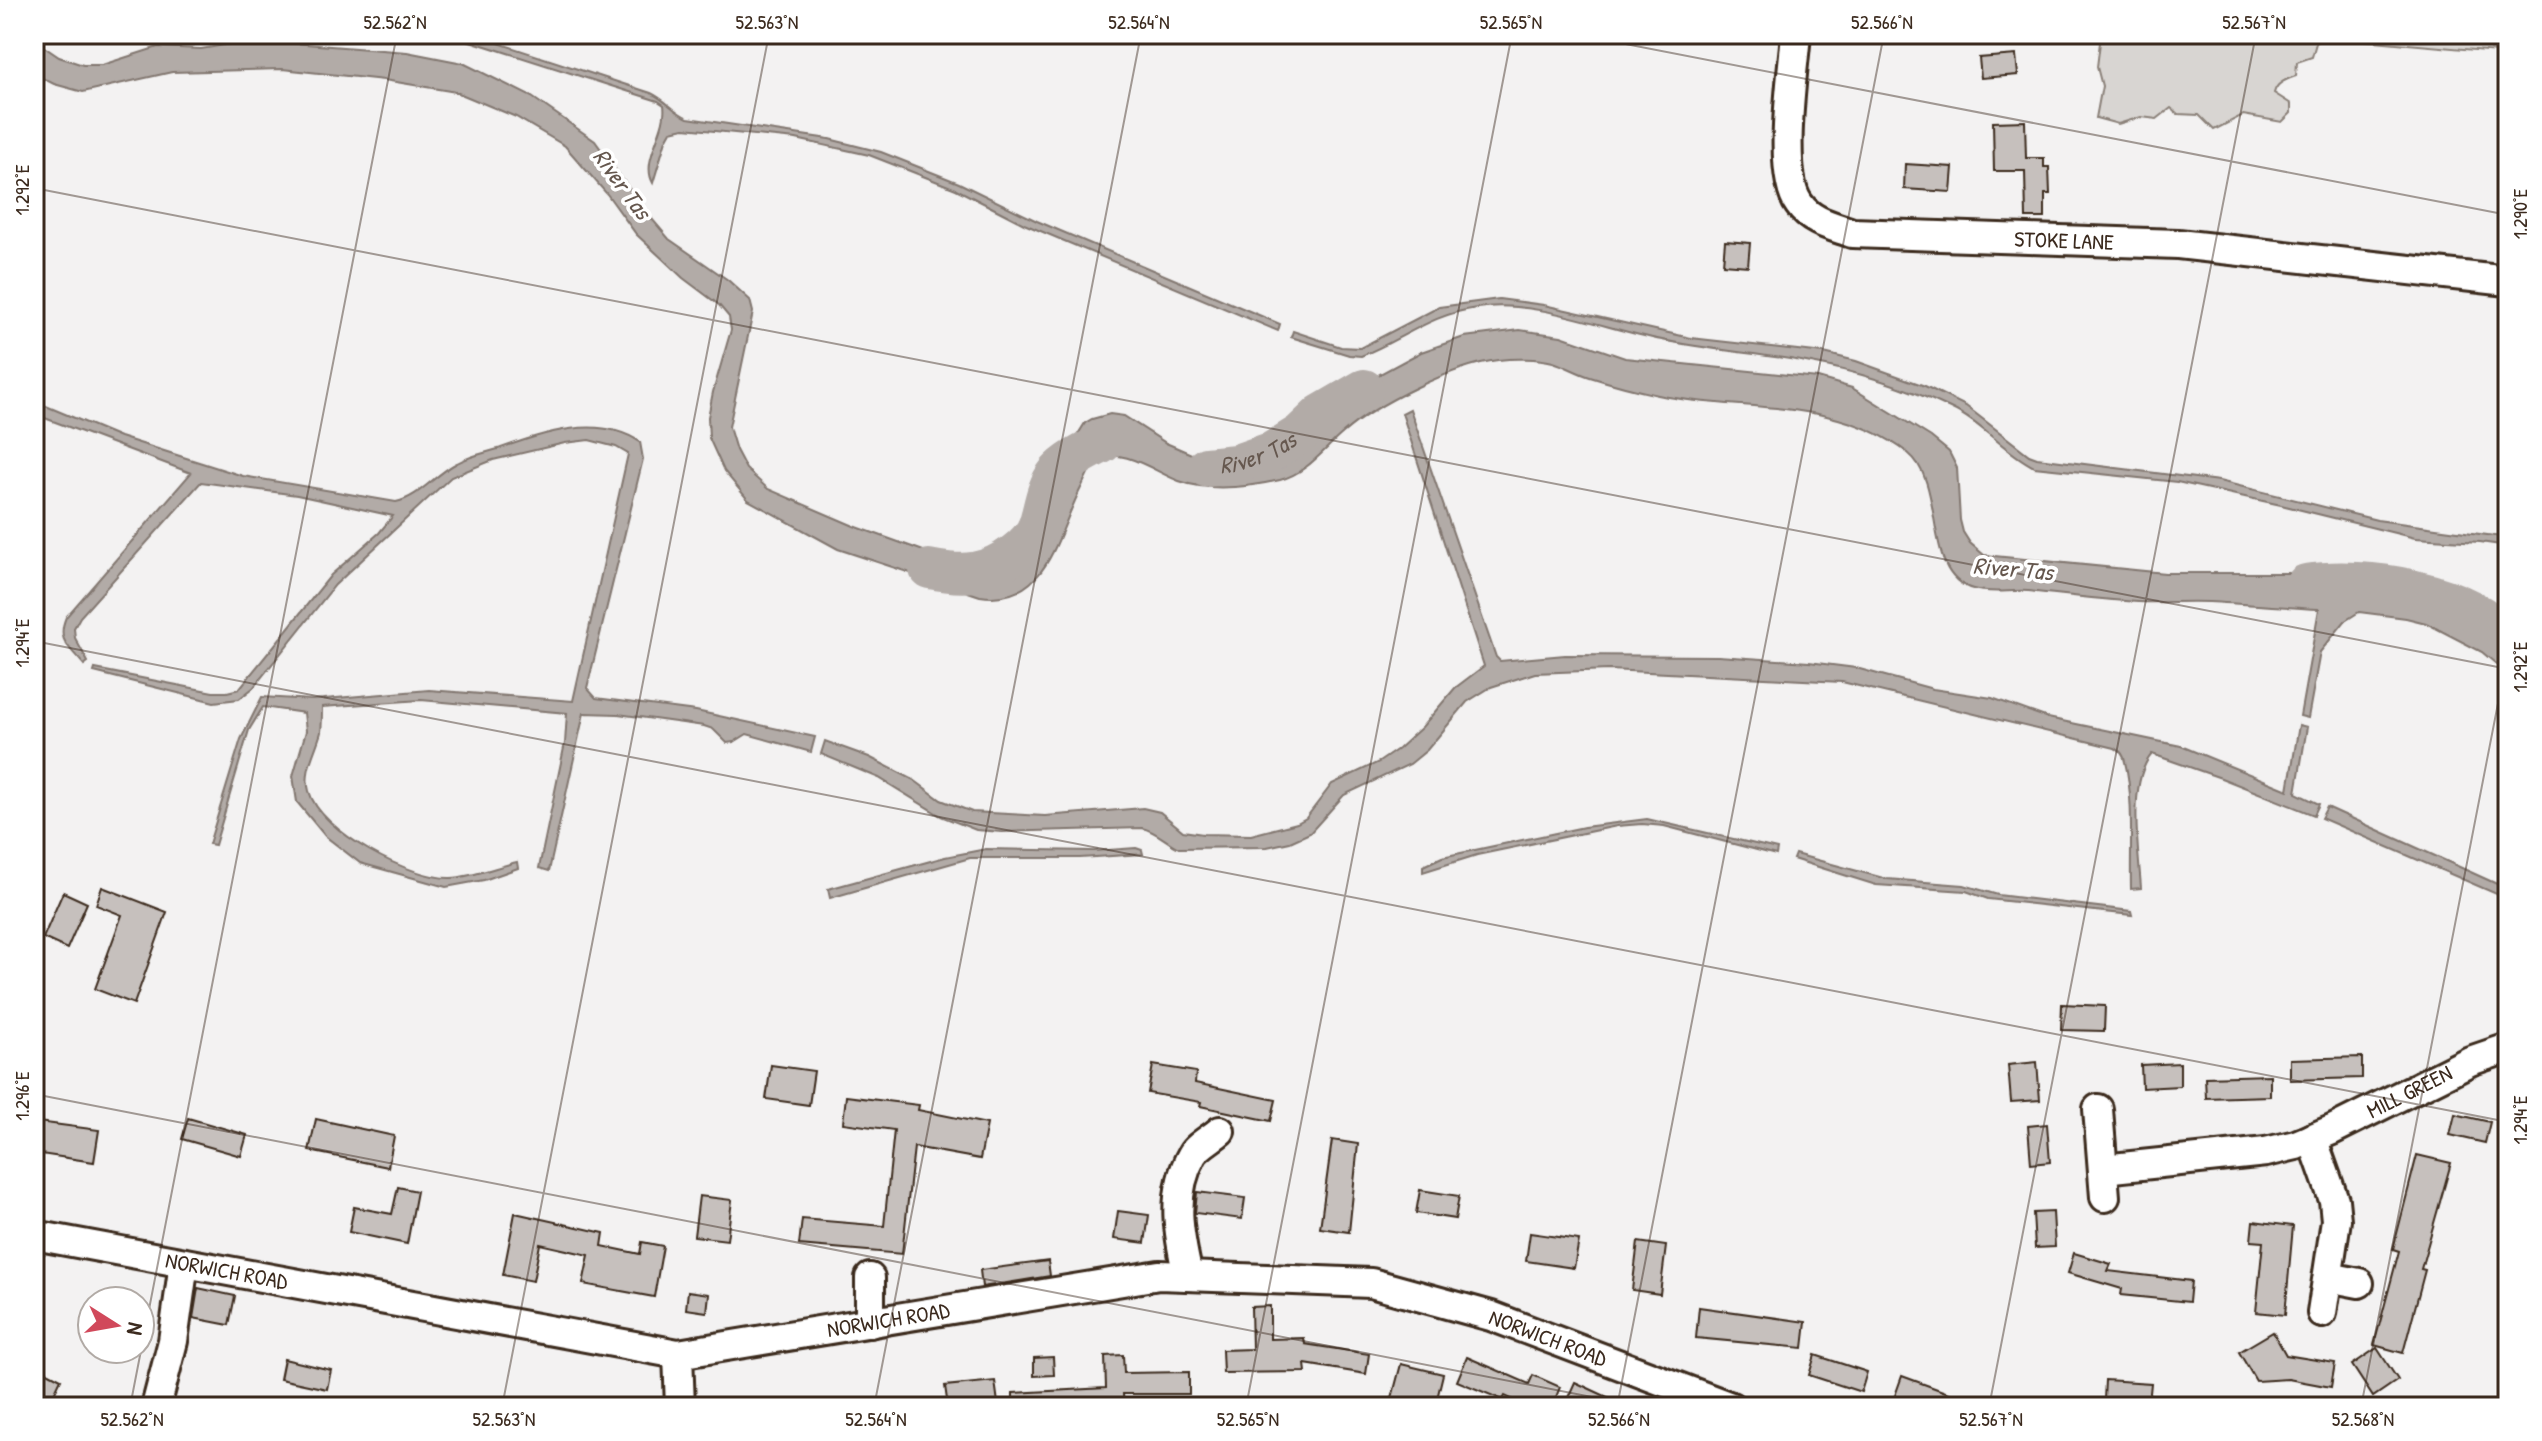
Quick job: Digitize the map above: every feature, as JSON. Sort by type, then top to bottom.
[{"type":"street","name":"STOKE LANE","points":[[1796,34],[1787,159],[1790,185],[1798,204],[1817,221],[1852,233],[2178,244],[2508,281]]},
{"type":"street","name":"MILL GREEN","points":[[2103,1169],[2266,1152],[2312,1138],[2470,1061],[2508,1048]]},
{"type":"street","points":[[2098,1109],[2105,1197]]},
{"type":"street","points":[[1188,1276],[1178,1233],[1178,1197],[1193,1153],[1220,1131]]},
{"type":"street","points":[[2312,1138],[2334,1200],[2335,1239],[2322,1313]]},
{"type":"street","name":"NORWICH ROAD","points":[[34,1235],[678,1354],[1159,1275],[1371,1283],[1491,1316],[1695,1401],[1731,1407]]},
{"type":"street","points":[[156,1407],[173,1341],[184,1263]]},
{"type":"street","points":[[2328,1277],[2359,1283]]},
{"type":"street","points":[[870,1278],[870,1323]]},
{"type":"street","points":[[678,1354],[680,1407]]},
{"type":"shaded area","points":[[2101,34],[2508,34],[2508,53],[2318,36],[2312,57],[2297,62],[2296,76],[2282,82],[2275,90],[2274,93],[2291,104],[2291,113],[2282,122],[2243,115],[2214,130],[2199,115],[2178,114],[2171,108],[2157,119],[2141,117],[2118,124],[2096,118],[2102,86],[2097,67]]},
{"type":"water","points":[[448,34],[471,34],[651,93],[688,118],[829,139],[881,152],[959,183],[1037,221],[1280,324],[1278,331],[1024,224],[956,189],[869,155],[796,139],[684,128],[671,131],[653,183],[650,165],[664,105]]},
{"type":"water","points":[[34,40],[59,57],[83,65],[102,65],[158,47],[201,49],[254,40],[407,52],[463,63],[532,97],[595,141],[669,239],[728,280],[750,300],[753,312],[729,427],[746,469],[768,489],[854,526],[979,571],[1007,570],[1029,547],[1046,496],[1067,452],[1085,423],[1092,419],[1110,414],[1124,416],[1166,443],[1203,459],[1251,459],[1271,454],[1289,444],[1324,410],[1363,383],[1421,352],[1464,337],[1520,330],[1561,336],[1625,358],[1818,378],[1852,388],[1931,437],[1949,452],[1957,468],[1963,532],[1984,555],[2165,573],[2314,573],[2395,590],[2460,610],[2493,628],[2508,643],[2508,674],[2482,652],[2426,623],[2359,612],[2345,621],[2320,652],[2308,718],[2300,716],[2319,609],[2209,602],[2138,602],[1973,589],[1957,580],[1946,566],[1920,467],[1908,453],[1879,435],[1850,422],[1819,414],[1658,395],[1590,377],[1553,362],[1533,359],[1480,363],[1395,398],[1357,422],[1307,467],[1280,480],[1243,486],[1204,486],[1179,481],[1127,458],[1107,456],[1093,465],[1057,544],[1036,578],[1021,590],[1003,596],[980,596],[838,549],[748,500],[724,471],[709,438],[708,417],[731,330],[729,317],[636,234],[607,194],[565,146],[516,117],[456,92],[384,80],[282,69],[172,72],[83,92],[54,84],[34,74]]},
{"type":"water","points":[[1499,299],[1544,305],[1691,338],[1824,353],[1856,361],[1925,386],[1966,406],[2037,458],[2219,481],[2377,520],[2502,537],[2508,539],[2508,546],[2415,538],[2177,482],[2034,467],[1961,414],[1879,380],[1806,362],[1662,340],[1546,311],[1499,306],[1460,311],[1361,356],[1291,337],[1293,331],[1341,347],[1360,348],[1439,307]]},
{"type":"water","points":[[34,401],[120,437],[243,476],[396,502],[413,495],[462,461],[532,438],[569,429],[606,429],[624,433],[640,442],[643,459],[587,688],[596,698],[696,711],[815,737],[811,752],[747,734],[727,743],[713,729],[704,726],[618,714],[584,713],[549,871],[539,868],[565,743],[567,713],[421,700],[322,707],[321,732],[308,776],[309,791],[317,807],[348,837],[391,862],[434,876],[459,877],[517,862],[518,868],[484,880],[446,887],[360,863],[325,836],[297,802],[293,776],[306,731],[304,713],[263,707],[249,730],[215,845],[209,844],[241,739],[262,697],[313,700],[429,690],[573,701],[628,454],[616,447],[589,440],[565,443],[493,460],[451,477],[335,585],[253,688],[239,699],[214,702],[94,672],[95,669],[213,692],[239,689],[331,575],[379,533],[393,516],[297,495],[201,482],[80,617],[74,628],[75,638],[88,662],[84,665],[63,638],[66,617],[191,473],[34,414]]},
{"type":"water","points":[[1410,409],[1496,657],[1500,661],[1565,655],[1718,656],[1856,668],[1933,689],[1992,698],[2048,718],[2181,746],[2288,790],[2299,725],[2307,727],[2296,793],[2319,804],[2314,815],[2152,754],[2144,766],[2137,799],[2141,888],[2131,889],[2130,791],[2124,757],[2115,748],[1842,682],[1609,670],[1535,673],[1491,687],[1467,702],[1427,750],[1410,764],[1344,795],[1310,833],[1267,847],[1179,848],[1142,828],[976,830],[941,816],[879,778],[821,754],[825,741],[869,757],[914,780],[941,800],[972,812],[1045,816],[1143,808],[1160,812],[1183,831],[1251,835],[1306,818],[1332,784],[1379,762],[1398,749],[1422,727],[1455,688],[1484,666],[1402,413]]},
{"type":"water","points":[[2327,807],[2508,889],[2508,899],[2321,818]]},
{"type":"water","points":[[1647,819],[1777,849],[1776,855],[1664,826],[1642,824],[1617,826],[1477,855],[1423,872],[1423,866],[1442,857],[1584,827]]},
{"type":"water","points":[[1136,848],[1143,854],[1080,858],[970,858],[830,898],[828,889],[986,849],[1094,851]]},
{"type":"water","points":[[1795,854],[1887,879],[1964,885],[1998,895],[2131,911],[2132,915],[1988,899],[1966,891],[1876,885],[1793,859]]},
{"type":"building","points":[[2016,55],[2018,75],[1981,78],[1979,58]]},
{"type":"building","points":[[2025,121],[2026,158],[2044,158],[2044,167],[2049,167],[2050,194],[2045,194],[2045,218],[2026,218],[2025,171],[1994,171],[1993,122]]},
{"type":"building","points":[[1905,164],[1953,167],[1951,192],[1904,189]]},
{"type":"building","points":[[1725,241],[1750,243],[1748,266],[1723,264]]},
{"type":"building","points":[[102,887],[167,912],[134,1004],[95,989],[122,915],[96,905]]},
{"type":"building","points":[[63,892],[87,903],[67,949],[43,938]]},
{"type":"building","points":[[2062,1004],[2105,1006],[2104,1031],[2061,1030]]},
{"type":"building","points":[[2362,1057],[2362,1078],[2290,1080],[2290,1059]]},
{"type":"building","points":[[2037,1062],[2040,1100],[2011,1102],[2008,1065]]},
{"type":"building","points":[[2180,1063],[2180,1086],[2142,1088],[2141,1065]]},
{"type":"building","points":[[771,1065],[814,1071],[809,1105],[766,1099]]},
{"type":"building","points":[[1153,1065],[1196,1072],[1195,1083],[1276,1100],[1271,1121],[1200,1106],[1201,1102],[1148,1093]]},
{"type":"building","points":[[2270,1075],[2270,1096],[2206,1098],[2205,1077]]},
{"type":"building","points":[[846,1096],[919,1105],[918,1110],[987,1124],[980,1159],[914,1147],[902,1254],[799,1245],[802,1219],[884,1226],[894,1130],[843,1123]]},
{"type":"building","points":[[2455,1114],[2490,1122],[2485,1143],[2450,1135]]},
{"type":"building","points":[[188,1118],[247,1135],[241,1156],[182,1139]]},
{"type":"building","points":[[316,1119],[394,1136],[388,1167],[309,1151]]},
{"type":"building","points":[[38,1122],[99,1130],[94,1162],[34,1153]]},
{"type":"building","points":[[2047,1124],[2050,1162],[2031,1164],[2028,1126]]},
{"type":"building","points":[[1332,1140],[1358,1144],[1349,1232],[1320,1228]]},
{"type":"building","points":[[2417,1155],[2451,1163],[2421,1269],[2425,1270],[2403,1353],[2374,1345],[2399,1251],[2393,1249]]},
{"type":"building","points":[[398,1187],[417,1191],[407,1244],[349,1232],[354,1207],[392,1214]]},
{"type":"building","points":[[1420,1190],[1459,1196],[1455,1219],[1416,1213]]},
{"type":"building","points":[[1197,1192],[1245,1198],[1242,1219],[1195,1213]]},
{"type":"building","points":[[699,1196],[732,1200],[727,1240],[694,1236]]},
{"type":"building","points":[[1118,1211],[1149,1215],[1145,1243],[1114,1239]]},
{"type":"building","points":[[2053,1212],[2055,1247],[2035,1248],[2033,1213]]},
{"type":"building","points":[[515,1213],[604,1233],[602,1246],[640,1254],[642,1242],[663,1246],[654,1297],[583,1284],[589,1255],[540,1244],[533,1281],[503,1275]]},
{"type":"building","points":[[2253,1221],[2293,1226],[2285,1315],[2256,1312],[2263,1242],[2251,1241]]},
{"type":"building","points":[[1530,1233],[1579,1240],[1574,1268],[1526,1261]]},
{"type":"building","points":[[1638,1242],[1666,1246],[1660,1294],[1632,1290]]},
{"type":"building","points":[[2074,1253],[2111,1264],[2108,1271],[2191,1281],[2189,1302],[2121,1295],[2122,1289],[2068,1273]]},
{"type":"building","points":[[1048,1261],[1050,1276],[982,1287],[980,1270]]},
{"type":"building","points":[[198,1288],[235,1296],[229,1325],[193,1318]]},
{"type":"building","points":[[688,1291],[709,1294],[707,1312],[686,1309]]},
{"type":"building","points":[[1270,1306],[1270,1339],[1304,1338],[1305,1344],[1369,1354],[1366,1374],[1305,1364],[1306,1372],[1223,1373],[1222,1350],[1252,1349],[1251,1307]]},
{"type":"building","points":[[1699,1307],[1806,1322],[1803,1348],[1696,1338]]},
{"type":"building","points":[[2273,1332],[2286,1355],[2335,1363],[2331,1387],[2288,1379],[2256,1381],[2239,1352]]},
{"type":"building","points":[[2377,1348],[2398,1380],[2373,1397],[2352,1365]]},
{"type":"building","points":[[1123,1355],[1124,1373],[1189,1372],[1189,1394],[1123,1394],[1124,1407],[1013,1407],[1013,1393],[1106,1388],[1105,1356]]},
{"type":"building","points":[[1815,1355],[1867,1372],[1861,1392],[1809,1375]]},
{"type":"building","points":[[1053,1357],[1054,1375],[1034,1376],[1034,1358]]},
{"type":"building","points":[[1467,1357],[1529,1384],[1533,1375],[1560,1387],[1552,1407],[1529,1407],[1505,1396],[1503,1400],[1457,1381]]},
{"type":"building","points":[[284,1359],[331,1370],[327,1389],[280,1379]]},
{"type":"building","points":[[1401,1364],[1443,1374],[1435,1407],[1392,1398]]},
{"type":"building","points":[[34,1365],[61,1379],[51,1400],[34,1391]]},
{"type":"building","points":[[1902,1376],[1981,1407],[1902,1407],[1892,1404]]},
{"type":"building","points":[[2105,1380],[2151,1383],[2149,1403],[2104,1400]]},
{"type":"building","points":[[995,1381],[998,1403],[948,1407],[945,1386]]},
{"type":"building","points":[[1575,1382],[1629,1407],[1576,1407],[1566,1402]]},
{"type":"waterway","name":"River Tas","points":[[1206,467],[1236,464],[1273,451],[1300,434],[1321,414],[1364,389]]},
{"type":"waterway","name":"River Tas","points":[[929,569],[974,572],[994,566],[1015,553],[1036,529],[1047,491],[1057,473],[1072,460],[1103,443]]},
{"type":"waterway","name":"River Tas","points":[[2306,584],[2385,584],[2441,597],[2490,622],[2508,638]]}]
